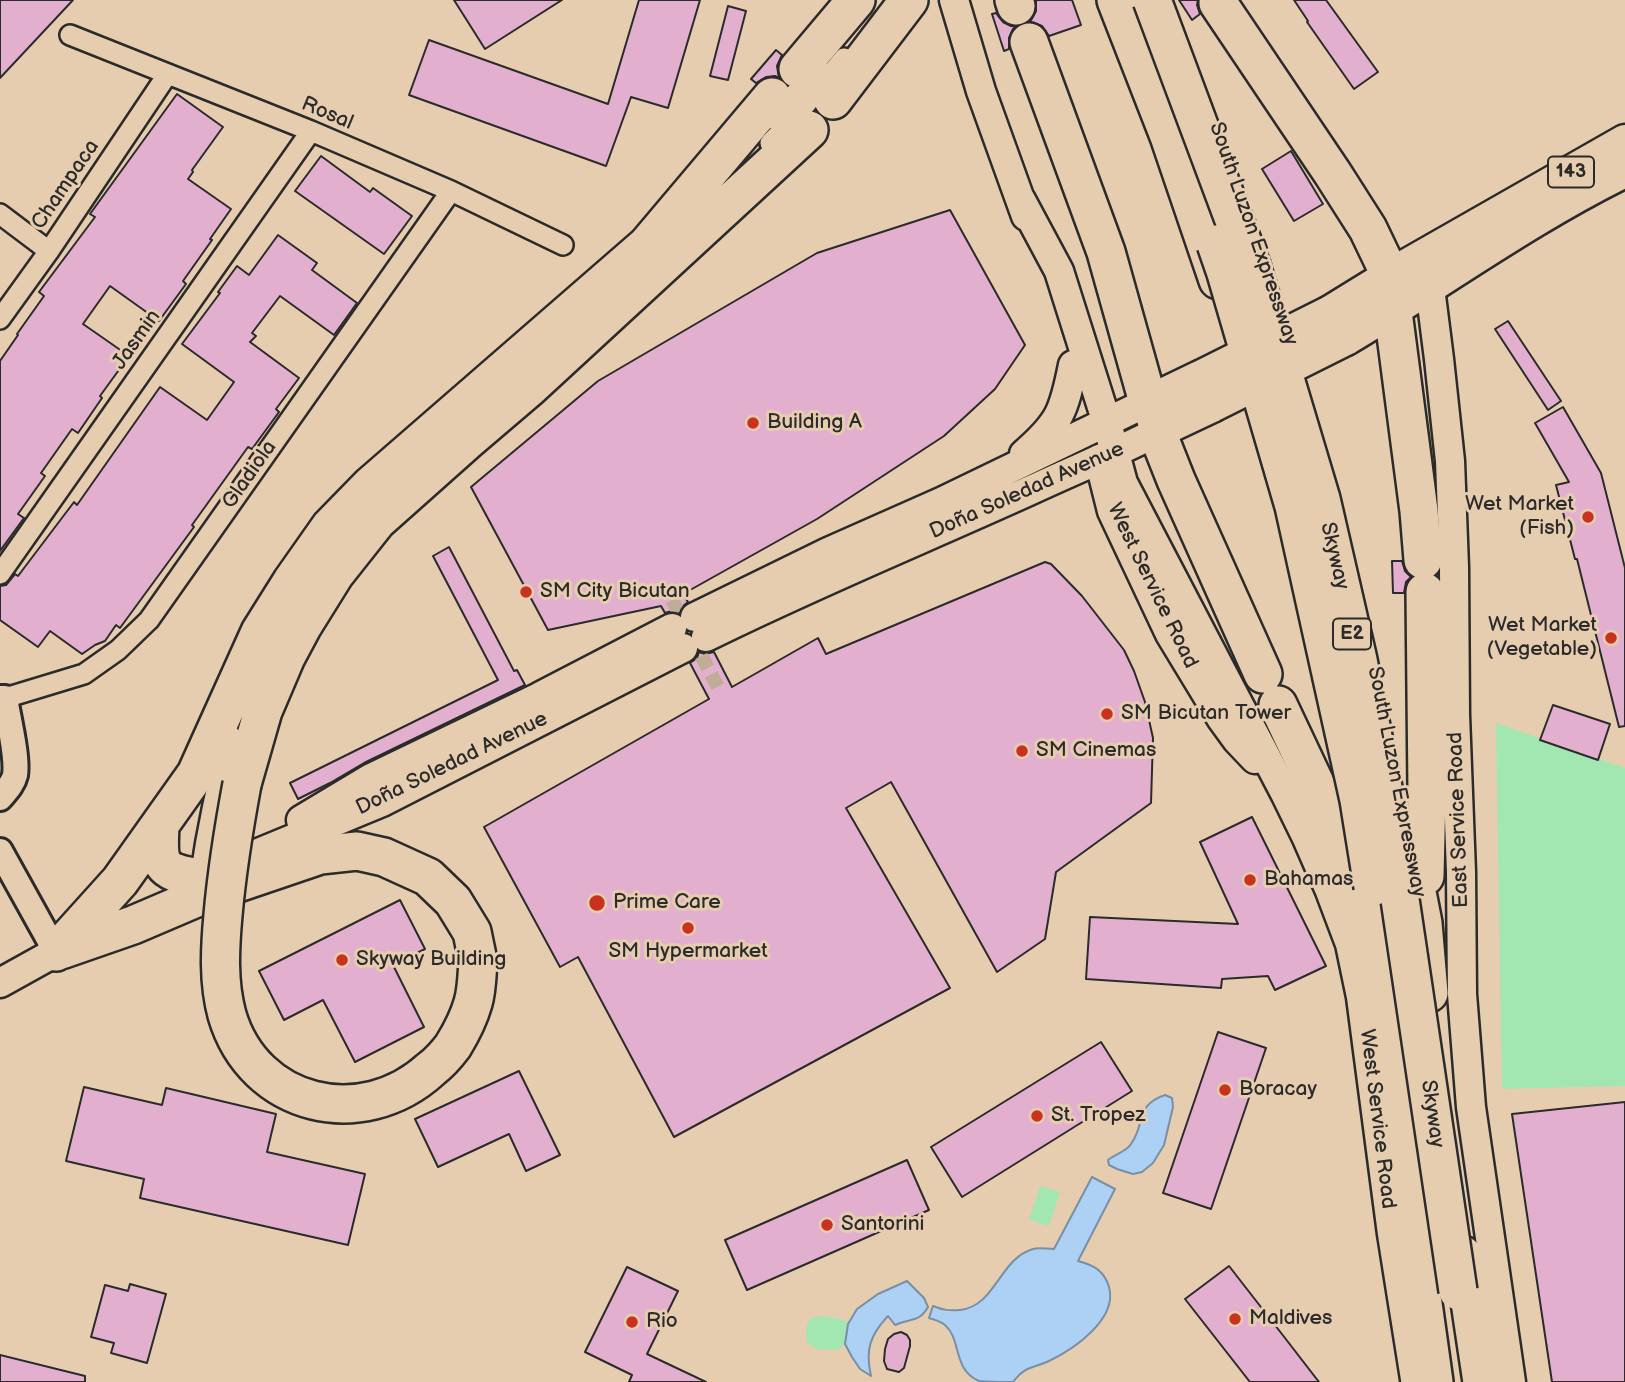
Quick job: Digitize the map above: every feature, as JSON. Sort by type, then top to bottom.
[{"type":"highway","points":[[797,69],[856,0]]},
{"type":"highway","points":[[833,100],[909,0]]},
{"type":"highway","name":"E2","points":[[1115,0],[1169,136],[1217,276],[1282,511],[1346,807],[1387,1046],[1434,1382]]},
{"type":"highway","name":"Skyway","points":[[1126,0],[1175,124],[1226,272],[1294,506],[1359,800],[1398,1032],[1448,1382]]},
{"type":"highway","name":"Skyway","points":[[1152,0],[1251,265],[1328,526],[1385,798],[1472,1382]]},
{"type":"highway","name":"South Luzon Expressway","points":[[1166,0],[1213,116],[1265,257],[1336,497],[1372,660],[1423,923],[1433,1041],[1482,1382]]},
{"type":"highway","points":[[1218,3],[1333,173],[1367,229],[1390,275]]},
{"type":"highway","points":[[1030,42],[1106,252],[1153,417],[1176,480],[1345,847],[1365,918]]},
{"type":"highway","points":[[56,952],[120,881],[196,775],[260,632],[330,527],[371,485],[647,245],[772,97]]},
{"type":"highway","points":[[56,952],[133,925],[208,880],[320,855],[357,851],[384,857],[428,877],[453,901],[472,932],[478,961],[474,1003],[452,1048],[420,1080],[403,1091],[385,1098],[352,1104],[313,1101],[278,1085],[248,1058],[237,1039],[222,993],[220,948],[227,867],[242,783],[263,711],[302,627],[335,574],[377,521],[529,388],[809,130]]},
{"type":"highway","points":[[1393,312],[1419,511],[1424,576],[1427,792],[1423,923]]},
{"type":"highway","points":[[161,823],[160,853],[165,867],[177,874],[208,880]]},
{"type":"main road","name":"West Service Road","points":[[954,0],[981,91],[1021,200],[1073,365],[1100,427]]},
{"type":"main road","name":"143","points":[[1390,275],[1625,141]]},
{"type":"main road","name":"143","points":[[1393,312],[1531,223],[1625,171]]},
{"type":"main road","name":"West Service Road","points":[[1021,200],[1059,271],[1107,457],[1112,511],[1170,634],[1221,718],[1237,740],[1282,786],[1326,880],[1350,944],[1361,997],[1392,1234],[1416,1382]]},
{"type":"main road","name":"East Service Road","points":[[1423,256],[1430,288],[1450,461],[1462,994],[1471,1107],[1511,1382]]},
{"type":"main road","points":[[1390,275],[1393,312]]},
{"type":"main road","name":"Doña Soledad Avenue","points":[[689,632],[954,525],[1107,457],[1200,377],[1330,312],[1390,275]]},
{"type":"main road","name":"Doña Soledad Avenue","points":[[208,880],[382,802],[828,552],[1100,427],[1212,406],[1346,340],[1393,312]]},
{"type":"main road","points":[[1006,471],[1047,435],[1058,418],[1066,401],[1073,365]]},
{"type":"main road","points":[[0,983],[56,952]]},
{"type":"street","points":[[632,281],[648,258],[854,28],[873,0]]},
{"type":"street","points":[[208,880],[206,836],[220,768],[240,700],[285,600],[348,517],[632,281],[797,115],[863,35],[887,0]]},
{"type":"street","name":"Rosal","points":[[70,35],[311,131],[451,191],[563,245]]},
{"type":"street","name":"Champaca","points":[[0,318],[49,251],[167,75]]},
{"type":"street","name":"Jasmin","points":[[0,575],[311,131]]},
{"type":"street","name":"Gladiola","points":[[2,698],[84,674],[117,650],[149,620],[451,191]]},
{"type":"street","points":[[0,214],[49,251]]},
{"type":"street","points":[[0,798],[15,776],[12,743],[2,698]]},
{"type":"street","points":[[0,851],[56,952]]},
{"type":"green space","points":[[1496,723],[1625,768],[1625,1086],[1502,1089]]},
{"type":"green space","points":[[1040,1186],[1060,1192],[1049,1226],[1029,1220]]},
{"type":"green space","points":[[824,1316],[844,1320],[848,1324],[845,1344],[837,1350],[816,1349],[807,1342],[806,1329],[809,1321],[811,1318]]},
{"type":"water","points":[[1165,1095],[1172,1098],[1173,1107],[1164,1145],[1153,1163],[1142,1172],[1133,1174],[1109,1165],[1108,1160],[1131,1144],[1149,1104]]},
{"type":"water","points":[[1092,1177],[1115,1189],[1078,1261],[1101,1272],[1109,1287],[1110,1299],[1101,1321],[1081,1341],[1059,1356],[1026,1370],[1013,1382],[979,1381],[970,1376],[961,1362],[950,1331],[943,1324],[929,1318],[933,1306],[953,1310],[972,1307],[990,1292],[1012,1262],[1022,1254],[1035,1248],[1054,1249]]},
{"type":"water","points":[[907,1281],[924,1298],[928,1307],[921,1316],[914,1319],[895,1325],[888,1316],[882,1323],[873,1336],[869,1351],[871,1376],[860,1369],[845,1344],[848,1324],[857,1309],[878,1294]]},
{"type":"building","points":[[0,0],[73,0],[0,78]]},
{"type":"building","points":[[454,0],[562,0],[485,49]]},
{"type":"building","points":[[639,0],[700,0],[668,108],[631,97],[606,166],[409,95],[429,40],[608,104]]},
{"type":"building","points":[[1036,0],[1072,0],[1081,25],[1049,36],[1042,26],[1030,22],[1036,11]]},
{"type":"building","points":[[1179,0],[1198,0],[1200,14],[1192,20]]},
{"type":"building","points":[[1294,0],[1326,0],[1378,72],[1354,89]]},
{"type":"building","points":[[728,6],[746,11],[728,80],[710,76]]},
{"type":"building","points":[[996,13],[1003,22],[1016,26],[1009,38],[1009,49],[1004,51],[992,14]]},
{"type":"building","points":[[776,50],[782,55],[777,66],[779,78],[766,77],[756,83],[751,79]]},
{"type":"building","points":[[177,94],[223,127],[188,179],[231,209],[183,281],[186,284],[159,321],[110,286],[83,324],[129,356],[78,433],[72,429],[41,473],[45,476],[18,514],[24,518],[0,551],[0,361],[44,296],[39,292],[95,217],[90,214]]},
{"type":"building","points":[[1291,151],[1323,204],[1294,221],[1262,169]]},
{"type":"building","points":[[321,156],[370,192],[373,188],[412,216],[384,254],[295,191]]},
{"type":"building","name":"Building A","points":[[950,210],[1025,345],[995,389],[944,436],[817,519],[683,594],[688,602],[679,613],[665,613],[661,606],[548,630],[471,487],[598,381],[817,253]]},
{"type":"building","points":[[278,235],[317,263],[312,270],[357,303],[334,335],[280,296],[252,333],[256,336],[250,342],[299,378],[276,409],[279,412],[252,449],[248,447],[192,525],[194,527],[120,628],[116,625],[105,641],[82,654],[50,631],[38,647],[0,620],[0,586],[6,585],[15,574],[18,576],[74,502],[77,505],[160,387],[207,420],[234,382],[182,344],[237,266],[249,275]]},
{"type":"building","points":[[1508,321],[1561,401],[1548,410],[1495,329]]},
{"type":"building","points":[[1563,407],[1601,473],[1625,568],[1625,726],[1619,727],[1556,485],[1569,482],[1535,423]]},
{"type":"building","points":[[449,547],[514,671],[517,670],[525,685],[364,763],[298,799],[290,783],[498,680],[433,556]]},
{"type":"building","points":[[1392,561],[1402,561],[1405,571],[1411,577],[1406,582],[1404,593],[1393,593]]},
{"type":"building","points":[[1045,562],[1051,564],[1082,596],[1124,650],[1134,671],[1145,702],[1153,738],[1151,803],[1056,872],[1045,939],[997,972],[891,782],[846,808],[950,988],[674,1137],[578,957],[560,967],[484,827],[709,699],[690,663],[697,658],[699,652],[714,652],[732,687],[818,638],[826,654]]},
{"type":"building","points":[[1553,705],[1610,724],[1598,760],[1540,740]]},
{"type":"building","name":"Bahamas","points":[[1252,817],[1326,966],[1275,990],[1268,976],[1222,979],[1221,988],[1086,979],[1090,917],[1238,924],[1200,842]]},
{"type":"building","name":"Skyway Building","points":[[400,900],[425,949],[393,965],[424,1027],[355,1062],[323,1000],[284,1020],[259,971]]},
{"type":"building","name":"Boracay","points":[[1218,1032],[1266,1048],[1211,1209],[1163,1193]]},
{"type":"building","name":"St. Tropez","points":[[1101,1042],[1132,1091],[962,1197],[931,1147]]},
{"type":"building","points":[[519,1071],[560,1155],[526,1171],[509,1134],[438,1167],[415,1119]]},
{"type":"building","points":[[84,1087],[162,1105],[166,1088],[276,1114],[267,1152],[365,1174],[348,1245],[140,1198],[144,1179],[66,1161]]},
{"type":"building","points":[[1625,1102],[1625,1382],[1552,1382],[1512,1114]]},
{"type":"building","name":"Santorini","points":[[907,1160],[929,1210],[747,1290],[725,1240]]},
{"type":"building","name":"Maldives","points":[[1229,1266],[1319,1382],[1250,1382],[1185,1299]]},
{"type":"building","name":"Rio","points":[[627,1267],[678,1291],[647,1354],[706,1382],[629,1382],[632,1375],[585,1352]]},
{"type":"building","points":[[130,1284],[166,1294],[147,1363],[111,1353],[114,1343],[91,1337],[105,1285],[128,1291]]},
{"type":"building","points":[[901,1332],[907,1335],[910,1346],[904,1368],[899,1372],[887,1369],[884,1361],[888,1339]]},
{"type":"building","points":[[0,1355],[85,1376],[85,1382],[0,1382]]},
{"type":"tunnel","points":[[672,600],[721,693]]},
{"type":"place","name":"Building A","points":[[753,423]]},
{"type":"place","name":"Wet Market (Fish)","points":[[1588,517]]},
{"type":"place","name":"SM City Bicutan","points":[[526,592]]},
{"type":"place","name":"Wet Market (Vegetable)","points":[[1611,638]]},
{"type":"place","name":"SM Bicutan Tower","points":[[1107,714]]},
{"type":"place","name":"SM Cinemas","points":[[1022,751]]},
{"type":"place","name":"Bahamas","points":[[1250,880]]},
{"type":"place","name":"Prime Care","points":[[597,903]]},
{"type":"place","name":"SM Hypermarket","points":[[688,928]]},
{"type":"place","name":"Skyway Building","points":[[342,960]]},
{"type":"place","name":"Boracay","points":[[1225,1090]]},
{"type":"place","name":"St. Tropez","points":[[1037,1116]]},
{"type":"place","name":"Santorini","points":[[827,1225]]},
{"type":"place","name":"Maldives","points":[[1235,1319]]},
{"type":"place","name":"Rio","points":[[632,1322]]}]
